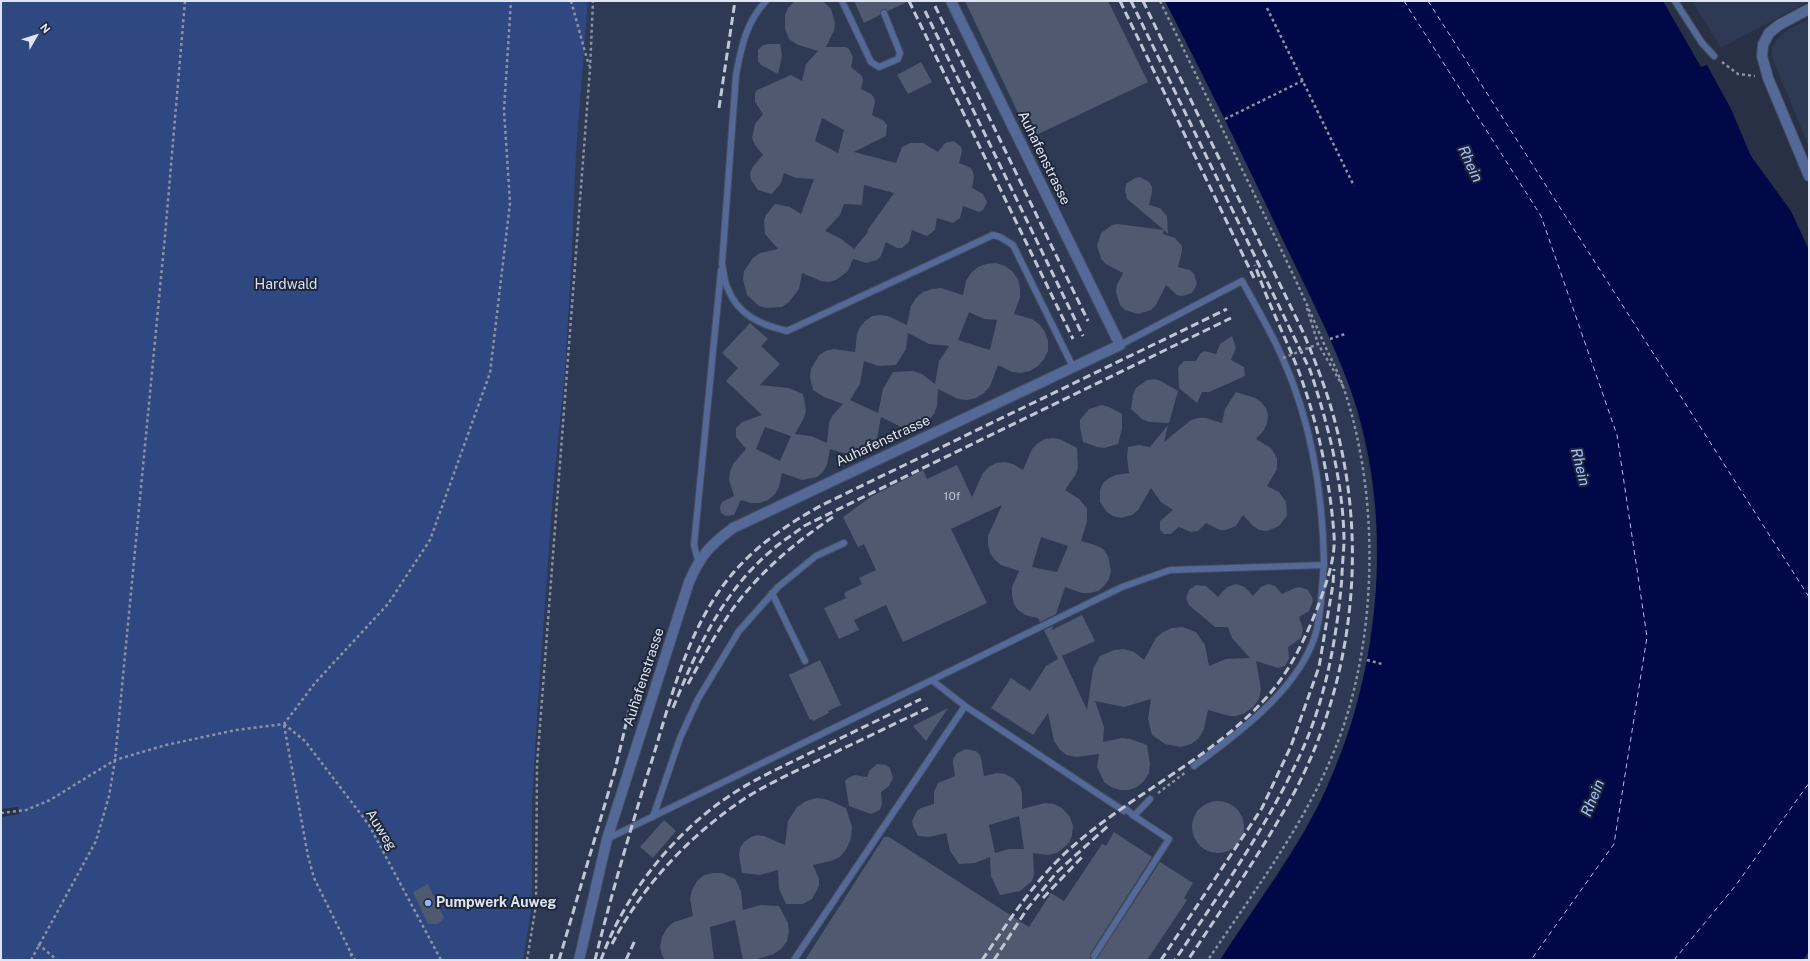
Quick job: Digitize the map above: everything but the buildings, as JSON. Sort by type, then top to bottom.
[{"type":"street","name":"Auhafenstrasse","points":[[579,960],[607,839],[689,582],[698,561],[713,542],[733,528],[1120,344],[951,1]]},
{"type":"street","points":[[1809,9],[1779,25],[1768,33],[1763,45],[1762,56],[1768,78],[1809,176]]},
{"type":"lane","points":[[698,561],[694,545],[722,264],[736,75],[749,24],[766,1]]},
{"type":"lane","points":[[842,1],[871,62],[879,67],[898,59],[900,53],[884,13]]},
{"type":"lane","points":[[1675,1],[1702,43],[1714,56]]},
{"type":"lane","points":[[722,264],[728,289],[738,306],[753,320],[787,331],[993,235],[1000,236],[1013,246],[1073,367]]},
{"type":"lane","points":[[1120,344],[1242,280],[1283,358],[1301,404],[1311,441],[1319,485],[1323,528],[1324,565],[1317,626],[1312,643],[1303,663],[1277,695],[1237,735],[1194,766]]},
{"type":"lane","points":[[653,817],[680,738],[698,699],[740,631],[778,587],[816,556],[844,543]]},
{"type":"lane","points":[[607,839],[933,681],[1122,587],[1170,570],[1324,565]]},
{"type":"lane","points":[[772,593],[805,661]]},
{"type":"lane","points":[[933,681],[965,706],[1124,811],[1126,809],[1169,839],[1094,956]]},
{"type":"lane","points":[[794,960],[965,706]]},
{"type":"lane","points":[[1134,816],[1150,799]]},
{"type":"path","points":[[31,960],[38,944],[96,841],[109,796],[115,760],[164,244],[185,1]]},
{"type":"path","points":[[1,813],[26,810],[50,800],[115,760],[166,745],[236,730],[284,724],[315,683],[388,604],[430,540],[490,373],[510,204],[504,110],[510,1]]},
{"type":"path","points":[[571,1],[590,69]]},
{"type":"path","points":[[527,960],[536,905],[537,765],[590,69],[593,1]]},
{"type":"path","points":[[1160,1],[1304,297],[1344,388],[1357,437],[1365,477],[1370,546],[1365,629],[1354,684],[1335,751],[1306,813],[1208,960]]},
{"type":"path","points":[[1267,8],[1304,80],[1354,186]]},
{"type":"path","points":[[1714,56],[1738,74],[1768,78]]},
{"type":"path","points":[[1225,119],[1304,80]]},
{"type":"path","points":[[1304,297],[1318,344],[1344,388]]},
{"type":"path","points":[[1330,339],[1345,334]]},
{"type":"path","points":[[1283,358],[1318,344]]},
{"type":"path","points":[[1367,660],[1382,664]]},
{"type":"path","points":[[284,724],[308,856],[314,878],[355,960]]},
{"type":"path","name":"Auweg","points":[[284,724],[305,740],[368,825],[441,960]]},
{"type":"path","points":[[1150,799],[1194,766]]},
{"type":"path","points":[[38,944],[57,960]]},
{"type":"path","points":[[351,953],[351,960]]},
{"type":"shaded area","points":[[588,1],[1165,1],[1225,119],[1330,339],[1351,390],[1363,436],[1371,478],[1376,526],[1377,586],[1367,660],[1353,717],[1342,749],[1328,785],[1296,844],[1220,960],[523,960],[532,906],[532,803],[538,702],[554,481],[565,373],[576,154]]},
{"type":"shaded area","points":[[1692,1],[1809,1],[1721,48]]},
{"type":"shaded area","points":[[1809,19],[1809,147],[1772,57],[1772,47],[1779,37],[1789,29]]},
{"type":"green space","name":"Hardwald","points":[[1,1],[588,1],[576,154],[565,373],[554,481],[538,702],[532,803],[532,906],[523,960],[1,960],[1,817],[19,814],[18,807],[1,809]]},
{"type":"water","name":"Rhein","points":[[1165,1],[1663,1],[1701,67],[1707,65],[1731,109],[1751,156],[1791,211],[1809,250],[1809,951],[1803,960],[1220,960],[1291,854],[1304,832],[1327,787],[1346,741],[1360,692],[1370,641],[1376,589],[1377,537],[1373,486],[1364,436],[1343,369],[1335,349],[1253,177]]},
{"type":"ferry route","points":[[1404,1],[1541,216],[1617,435],[1647,637],[1614,844],[1531,960]]},
{"type":"ferry route","points":[[1428,1],[1809,597]]},
{"type":"ferry route","points":[[1674,960],[1736,885],[1809,783]]},
{"type":"railway","points":[[719,108],[735,1]]},
{"type":"railway","points":[[909,1],[1073,339]]},
{"type":"railway","points":[[1120,1],[1254,278]]},
{"type":"railway","points":[[1131,1],[1310,370],[1323,411],[1338,475],[1344,539],[1340,600],[1333,645],[1324,689],[1310,732],[1288,780],[1258,833],[1226,885],[1175,960]]},
{"type":"railway","points":[[1143,1],[1303,332],[1313,357],[1335,421],[1347,479],[1352,525],[1352,571],[1349,616],[1341,662],[1330,706],[1314,749],[1295,791],[1283,813],[1188,960]]},
{"type":"railway","points":[[935,6],[1088,321]]},
{"type":"railway","points":[[925,11],[1083,336]]},
{"type":"railway","points":[[982,960],[1035,886],[1072,847],[1120,810],[1197,758],[1244,720],[1266,698],[1289,667],[1307,633],[1317,609],[1332,563],[1334,535],[1330,494],[1322,452],[1306,392],[1255,265]]},
{"type":"railway","points":[[595,960],[608,909],[673,690],[689,647],[709,606],[732,574],[743,562],[768,540],[822,505],[1227,309]]},
{"type":"railway","points":[[673,708],[702,643],[725,603],[754,566],[804,526],[1231,318]]},
{"type":"railway","points":[[688,684],[726,619],[755,582],[793,546],[836,515]]},
{"type":"railway","points":[[1161,960],[1262,808],[1291,746],[1319,667],[1333,584],[1334,569]]},
{"type":"railway","points":[[559,960],[615,770],[632,699]]},
{"type":"railway","points":[[601,960],[611,935],[624,910],[656,863],[675,842],[717,804],[767,774],[921,699]]},
{"type":"railway","points":[[612,944],[638,902],[669,863],[686,845],[724,813],[771,783],[928,708]]},
{"type":"railway","points":[[994,960],[1027,909],[1057,872],[1109,825]]},
{"type":"railway","points":[[1043,898],[1082,857]]},
{"type":"railway","points":[[626,960],[636,938]]},
{"type":"railway","points":[[551,960],[552,954]]},
{"type":"place","name":"Pumpwerk Auweg","points":[[428,903]]}]
